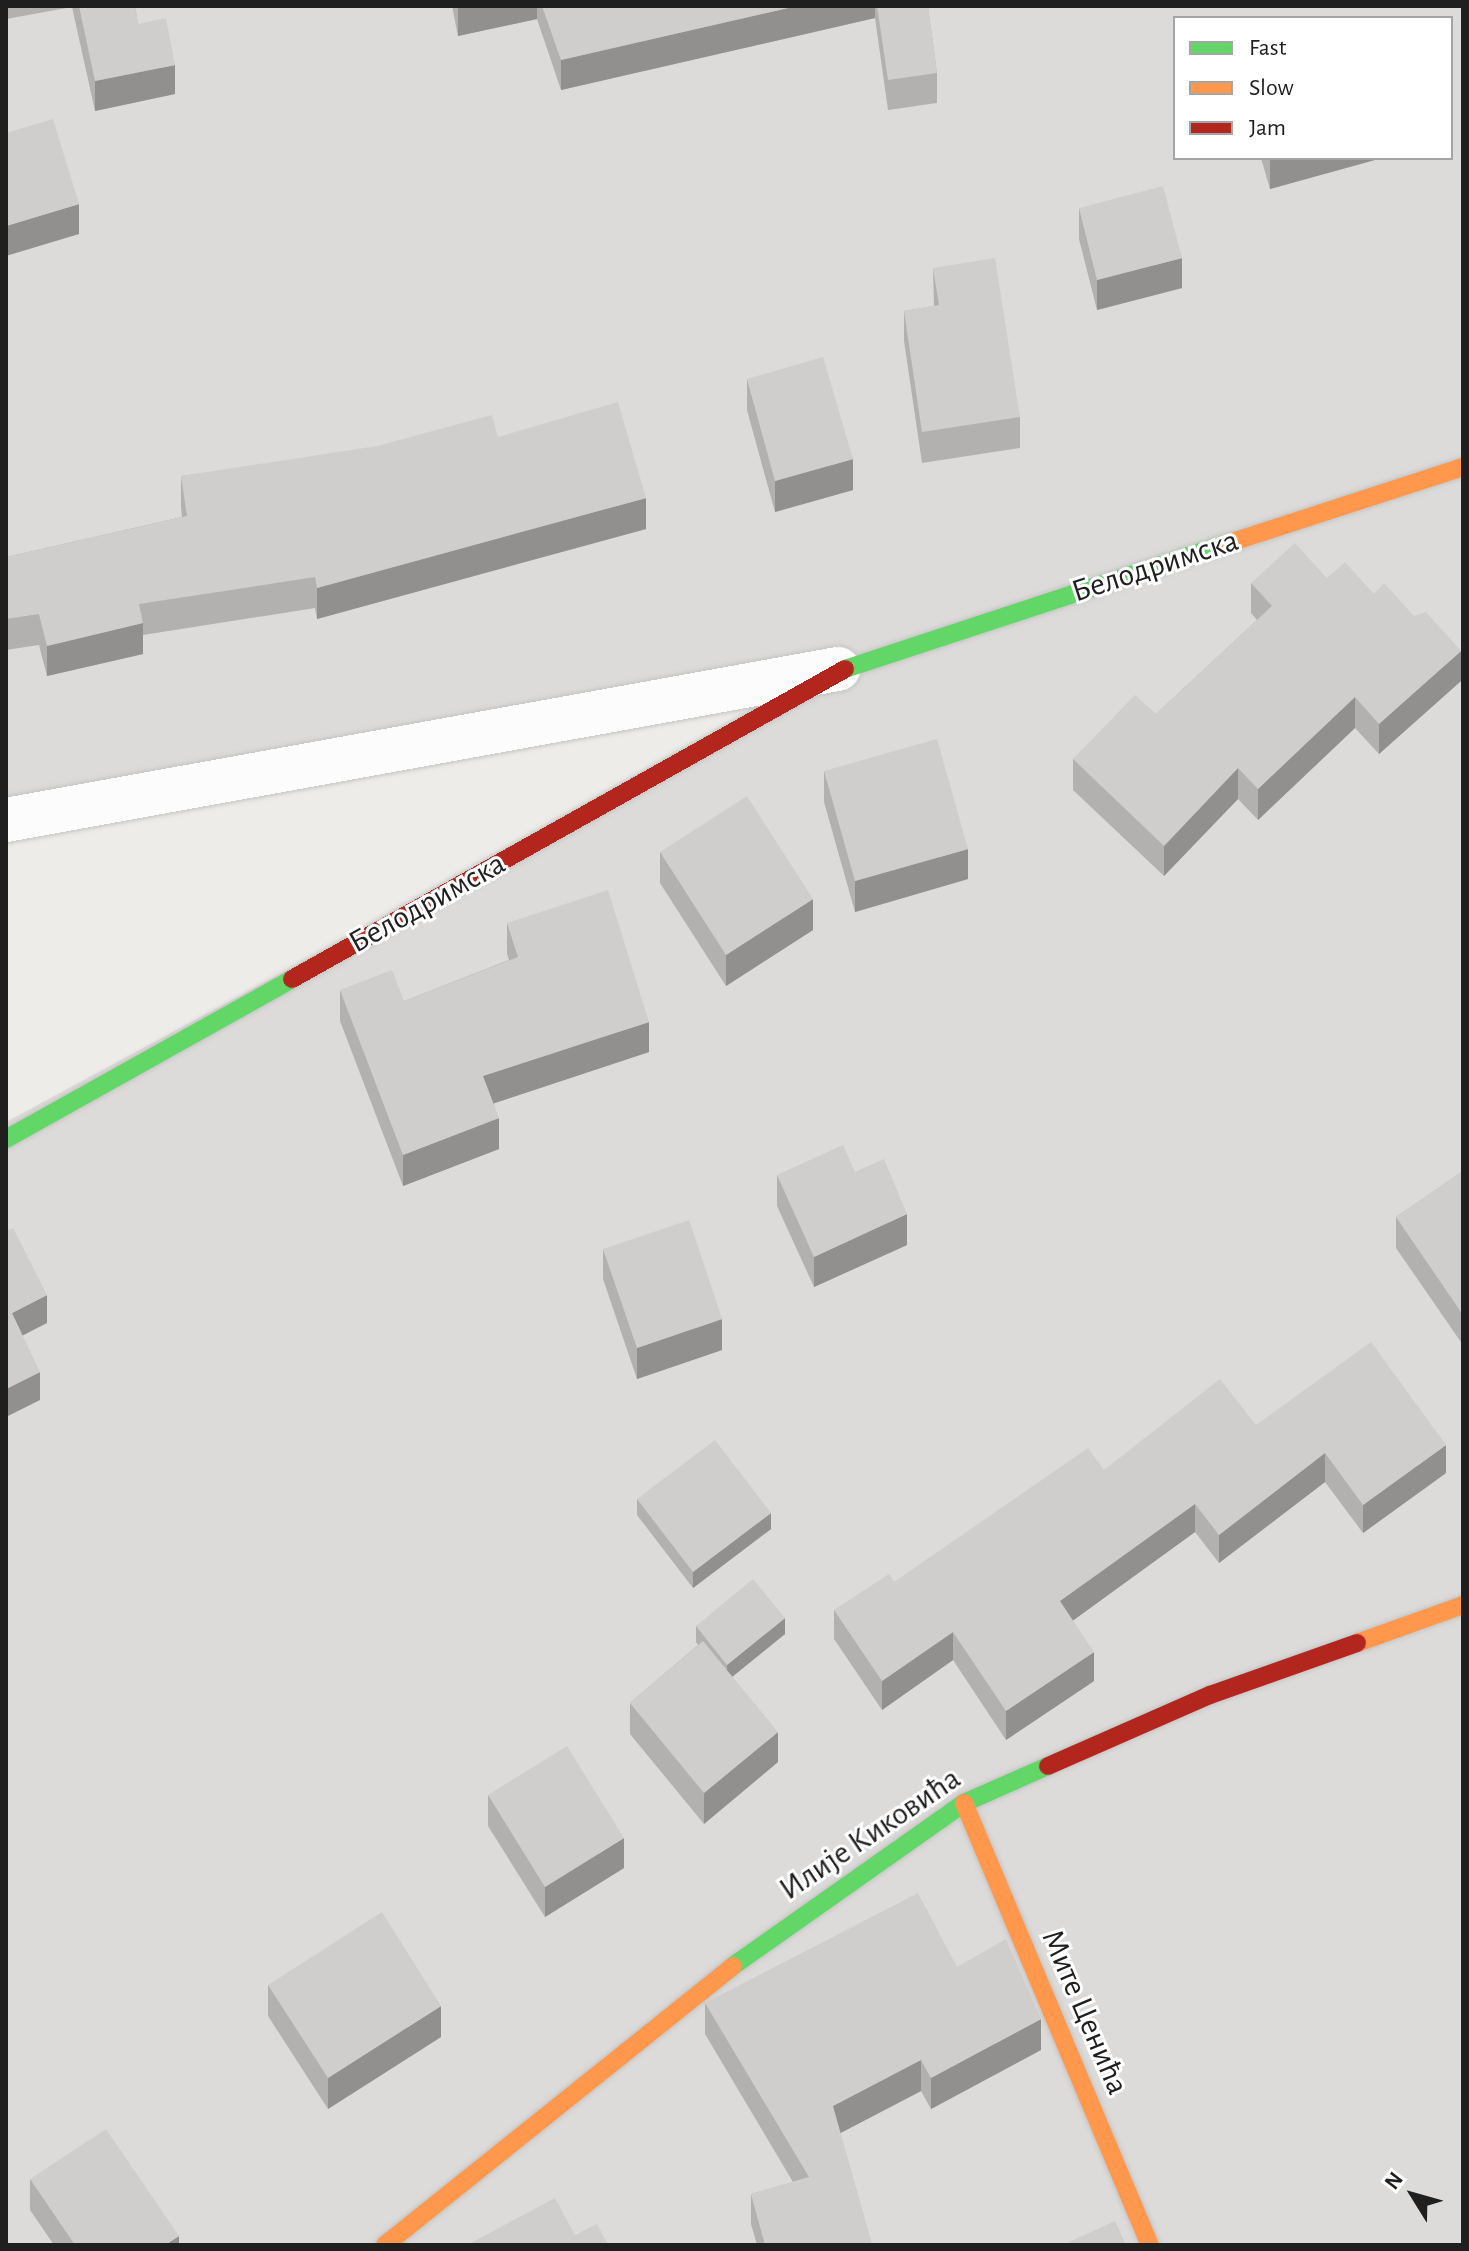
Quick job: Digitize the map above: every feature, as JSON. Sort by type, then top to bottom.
[{"type":"street","name":"Белодримска","points":[[6,820],[848,667],[1463,467]]},
{"type":"street","name":"Белодримска","points":[[6,1139],[848,667]]},
{"type":"street","name":"Илије Киковића","points":[[385,2245],[773,1934],[964,1803],[1210,1695],[1463,1605]]},
{"type":"street","name":"Мите Ценића","points":[[964,1803],[1150,2245]]},
{"type":"shaded area","points":[[6,6],[1463,6],[1463,2245],[6,2245],[6,1122],[845,669],[6,810]]},
{"type":"building","points":[[79,6],[135,6],[138,24],[166,18],[175,65],[95,81]]},
{"type":"building","points":[[542,6],[797,6],[561,60]]},
{"type":"building","points":[[877,6],[928,6],[937,73],[888,80]]},
{"type":"building","points":[[53,119],[79,204],[6,226],[6,133]]},
{"type":"building","points":[[1163,186],[1182,258],[1097,280],[1079,208]]},
{"type":"building","points":[[995,258],[1020,417],[922,432],[904,311],[939,305],[933,268]]},
{"type":"building","points":[[823,357],[853,459],[775,481],[747,379]]},
{"type":"building","points":[[618,402],[646,498],[317,588],[315,577],[139,604],[143,623],[47,646],[39,614],[6,619],[6,557],[187,516],[181,476],[377,446],[492,415],[498,437]]},
{"type":"building","points":[[1295,543],[1327,578],[1345,562],[1374,594],[1384,583],[1414,616],[1426,612],[1461,651],[1379,724],[1355,697],[1258,789],[1238,768],[1164,846],[1073,759],[1135,695],[1156,714],[1272,606],[1251,583]]},
{"type":"building","points":[[937,739],[968,849],[855,881],[824,771]]},
{"type":"building","points":[[747,796],[813,899],[726,955],[660,852]]},
{"type":"building","points":[[608,890],[649,1022],[483,1076],[499,1118],[403,1155],[340,990],[392,970],[404,1001],[518,957],[507,923]]},
{"type":"building","points":[[843,1145],[855,1172],[884,1159],[907,1214],[814,1257],[777,1175]]},
{"type":"building","points":[[1463,1171],[1463,1315],[1396,1217]]},
{"type":"building","points":[[689,1220],[722,1319],[637,1348],[603,1249]]},
{"type":"building","points":[[13,1228],[47,1295],[12,1313],[40,1372],[6,1389],[6,1231]]},
{"type":"building","points":[[1371,1342],[1446,1445],[1363,1505],[1325,1453],[1219,1535],[1195,1504],[1060,1601],[1094,1652],[1006,1711],[953,1632],[882,1681],[834,1610],[889,1574],[894,1582],[1088,1448],[1104,1470],[1220,1379],[1256,1425]]},
{"type":"building","points":[[715,1440],[771,1513],[693,1572],[637,1499]]},
{"type":"building","points":[[753,1579],[785,1618],[727,1665],[696,1626]]},
{"type":"building","points":[[703,1641],[778,1732],[704,1793],[630,1703]]},
{"type":"building","points":[[567,1746],[624,1838],[545,1887],[488,1795]]},
{"type":"building","points":[[918,1893],[957,1967],[1006,1939],[1041,2019],[931,2078],[921,2060],[833,2106],[872,2245],[765,2245],[751,2194],[809,2177],[705,2003]]},
{"type":"building","points":[[382,1912],[441,2006],[328,2078],[268,1985]]},
{"type":"building","points":[[106,2129],[179,2236],[165,2245],[75,2245],[30,2179]]},
{"type":"building","points":[[555,2198],[575,2235],[597,2224],[608,2245],[467,2245]]},
{"type":"building","points":[[1115,2221],[1126,2245],[1070,2245],[1069,2242]]},
{"type":"traffic: fast","points":[[845,669],[1223,545]]},
{"type":"traffic: fast","points":[[6,1139],[292,979]]},
{"type":"traffic: fast","points":[[733,1966],[964,1803],[1048,1766]]},
{"type":"traffic: slow","points":[[1223,545],[1463,467]]},
{"type":"traffic: slow","points":[[1357,1643],[1463,1605]]},
{"type":"traffic: slow","points":[[964,1803],[1150,2245]]},
{"type":"traffic: slow","points":[[385,2245],[733,1966]]},
{"type":"traffic: jam","points":[[292,979],[845,669]]},
{"type":"traffic: jam","points":[[1048,1766],[1210,1695],[1357,1643]]}]
